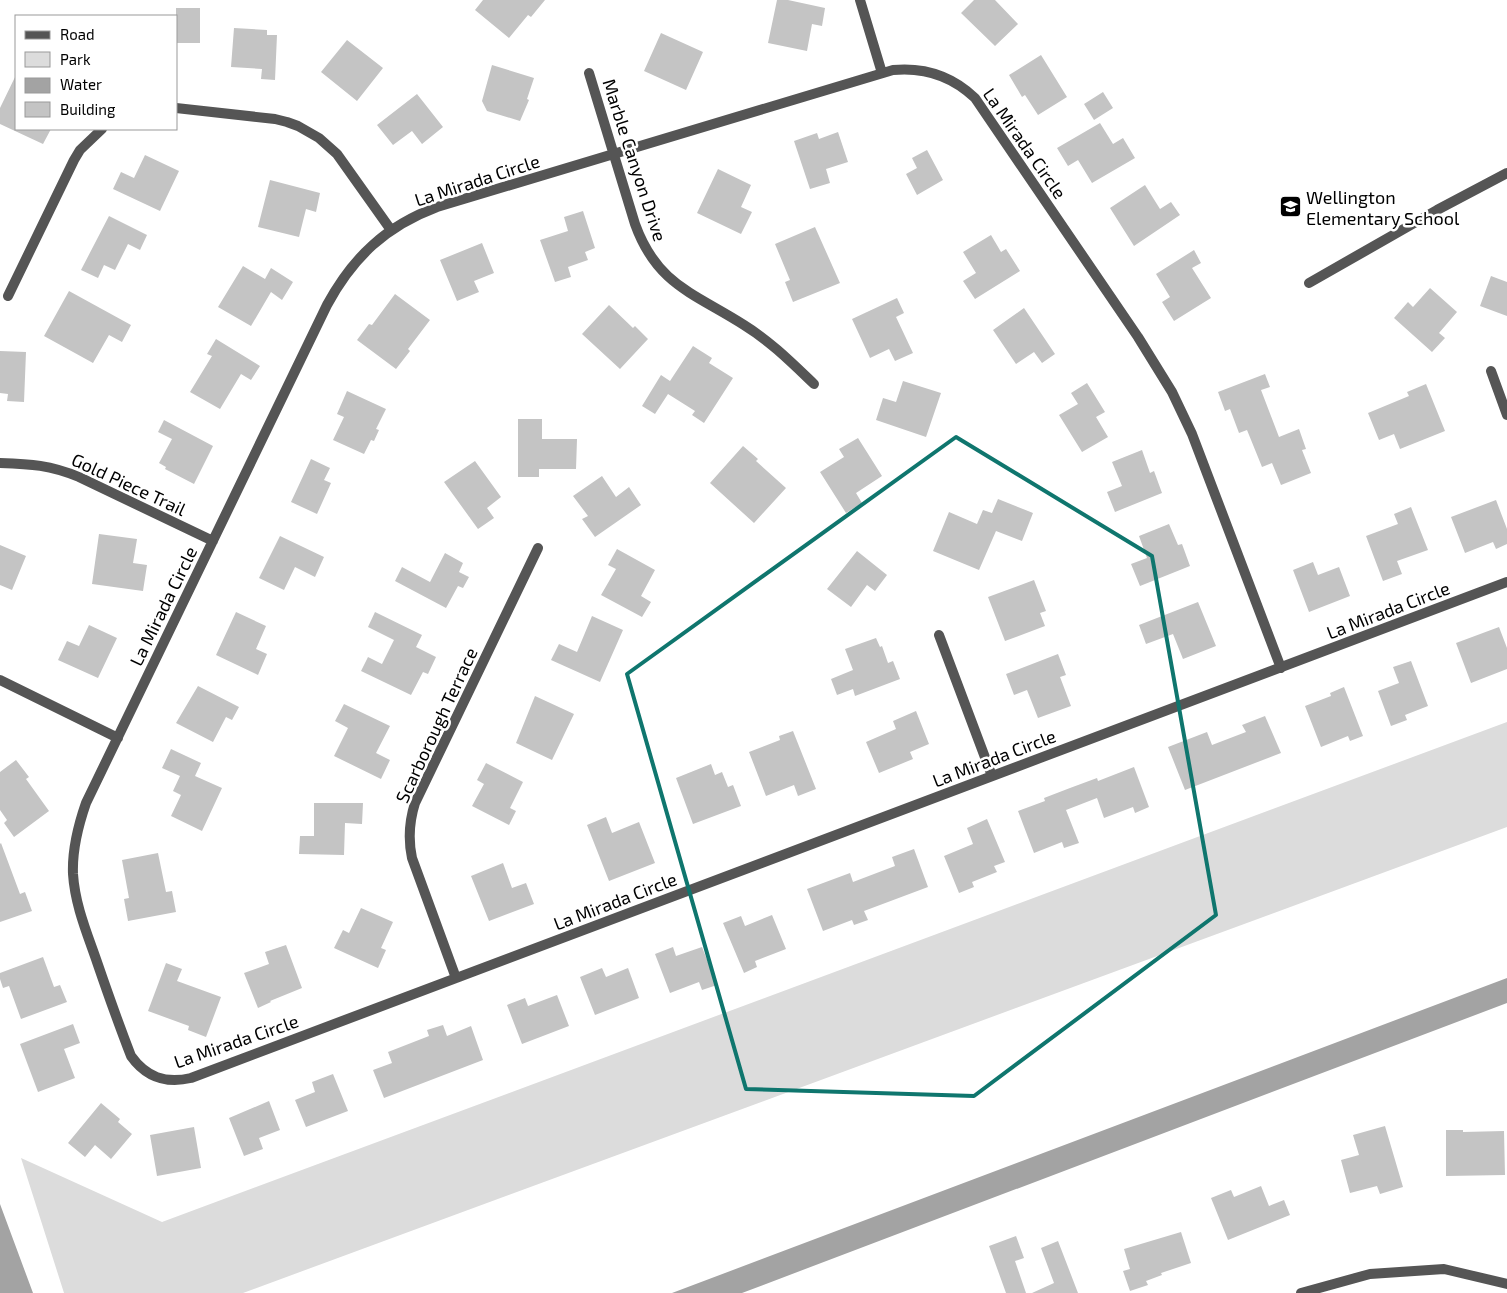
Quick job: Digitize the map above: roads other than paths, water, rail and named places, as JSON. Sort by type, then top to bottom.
[{"type":"street","points":[[860,0],[882,73]]},
{"type":"street","name":"La Mirada Circle","points":[[1281,668],[1192,434],[1161,372],[1138,337],[975,98],[948,78],[927,71],[905,69],[882,73],[437,207],[402,223],[372,244],[338,284],[86,803],[78,826],[74,849],[73,873],[76,897],[82,920],[131,1056],[146,1073],[168,1081],[179,1081],[191,1078],[1281,668],[1507,582]]},
{"type":"street","name":"Marble Canyon Drive","points":[[589,73],[639,236],[648,254],[660,269],[679,287],[745,325],[774,346],[814,384]]},
{"type":"street","points":[[178,108],[275,119],[309,131],[338,154],[391,230]]},
{"type":"street","points":[[8,296],[74,160],[80,150],[101,130]]},
{"type":"street","points":[[1308,283],[1507,173]]},
{"type":"street","points":[[1491,371],[1507,415]]},
{"type":"street","name":"Gold Piece Trail","points":[[0,463],[37,464],[59,469],[213,541]]},
{"type":"street","name":"Scarborough Terrace","points":[[456,978],[412,858],[409,841],[410,824],[416,803],[538,548]]},
{"type":"street","points":[[939,635],[992,776]]},
{"type":"street","points":[[0,680],[118,738]]},
{"type":"street","points":[[1300,1293],[1370,1274],[1444,1269],[1507,1284]]},
{"type":"water","points":[[1507,978],[1507,1003],[742,1293],[672,1293]]},
{"type":"water","points":[[0,1204],[33,1293],[0,1293]]},
{"type":"place","name":"Wellington Elementary School","points":[[1290,207]]}]
